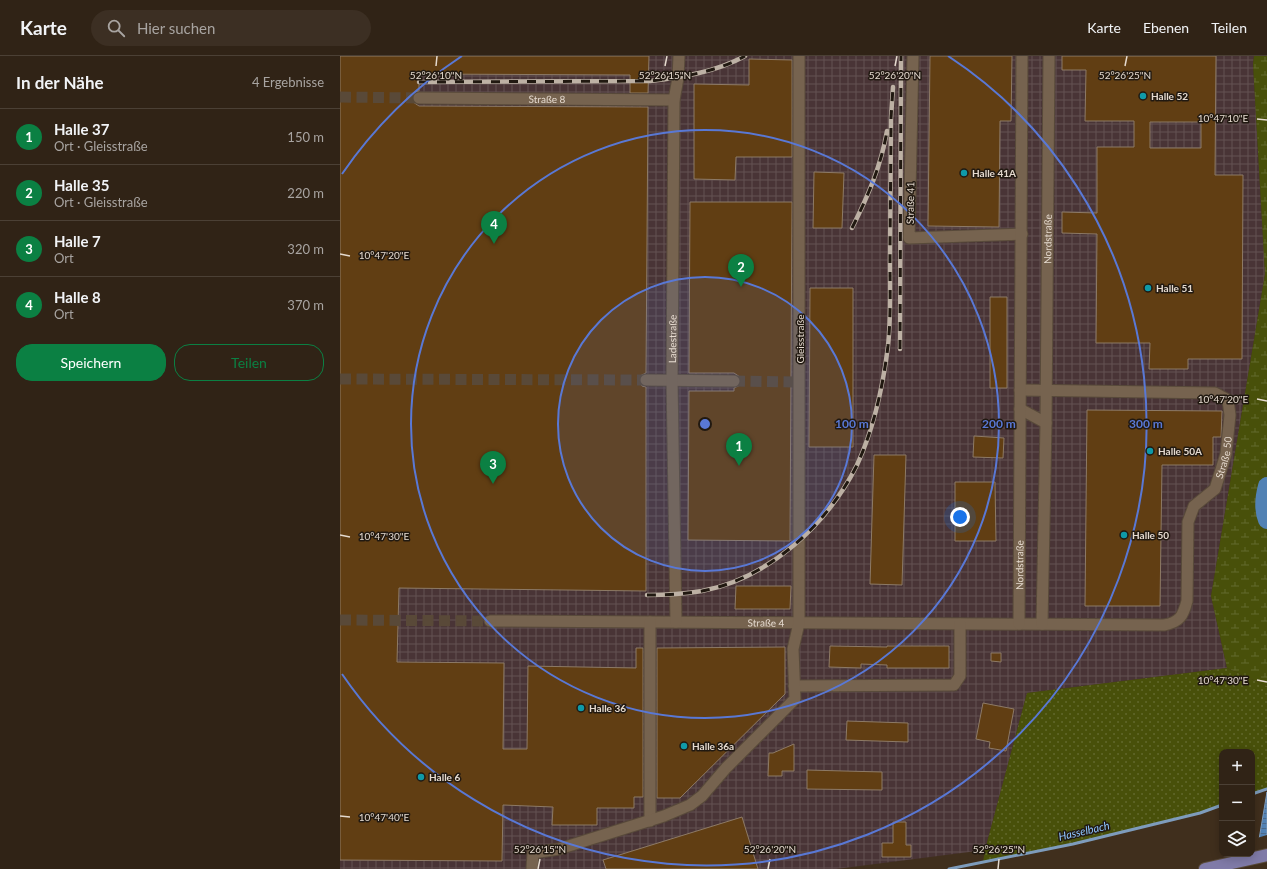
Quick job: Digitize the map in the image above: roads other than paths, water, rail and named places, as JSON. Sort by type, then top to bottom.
[{"type":"main road","points":[[1205,869],[1267,855]]},
{"type":"street","name":"Ladestraße","points":[[676,622],[672,380],[674,100],[678,78],[678,56]]},
{"type":"street","name":"Gleisstraße","points":[[532,869],[533,853],[559,849],[650,821],[690,805],[702,796],[726,768],[794,699],[793,649],[799,623],[800,56]]},
{"type":"street","name":"Straße 41","points":[[913,56],[909,238],[1022,234]]},
{"type":"street","name":"Nordstraße","points":[[1019,624],[1022,56]]},
{"type":"street","name":"Nordstraße","points":[[1042,624],[1046,423],[1049,56]]},
{"type":"street","name":"Straße 8","points":[[419,98],[674,100]]},
{"type":"street","points":[[646,380],[734,381]]},
{"type":"street","name":"Straße 50","points":[[1020,390],[1215,393],[1228,400],[1230,415],[1226,454],[1215,489],[1194,506],[1188,522],[1187,601],[1184,613],[1176,623],[1164,625],[1042,624]]},
{"type":"street","points":[[1020,409],[1046,423]]},
{"type":"street","name":"Straße 4","points":[[490,621],[1042,624]]},
{"type":"street","points":[[650,622],[650,821]]},
{"type":"street","points":[[794,686],[954,685],[960,676],[960,624]]},
{"type":"water","points":[[1267,792],[1267,869],[1254,869]]},
{"type":"waterway","points":[[1267,486],[1264,503],[1267,520]]},
{"type":"waterway","name":"Hasselbach","points":[[1255,793],[1267,789]]},
{"type":"waterway","name":"Hasselbach","points":[[949,869],[1073,844],[1200,813],[1219,806]]},
{"type":"tunnel","points":[[340,97],[419,98]]},
{"type":"tunnel","points":[[340,379],[646,380]]},
{"type":"tunnel","points":[[734,381],[800,382]]},
{"type":"tunnel","points":[[340,620],[490,621]]},
{"type":"railway","points":[[419,82],[650,81],[687,76],[711,70],[734,62],[745,56]]},
{"type":"railway","points":[[900,349],[901,56]]},
{"type":"railway","points":[[647,595],[702,591],[727,584],[750,574],[773,561],[793,546],[830,508],[857,465],[877,407],[888,346],[890,325],[891,118],[893,87]]},
{"type":"railway","points":[[852,228],[873,181],[887,131]]},
{"type":"place","name":"Halle 52","points":[[1143,96]]},
{"type":"place","name":"Halle 41A","points":[[964,173]]},
{"type":"place","name":"Halle 8","points":[[494,244]]},
{"type":"place","name":"Halle 35","points":[[741,287]]},
{"type":"place","name":"Halle 51","points":[[1148,288]]},
{"type":"place","name":"Halle 50A","points":[[1150,451]]},
{"type":"place","name":"Halle 37","points":[[739,466]]},
{"type":"place","name":"Halle 7","points":[[493,484]]},
{"type":"place","name":"Halle 50","points":[[1124,535]]},
{"type":"place","name":"Halle 36","points":[[581,708]]},
{"type":"place","name":"Halle 36a","points":[[684,746]]},
{"type":"place","name":"Halle 6","points":[[421,777]]}]
